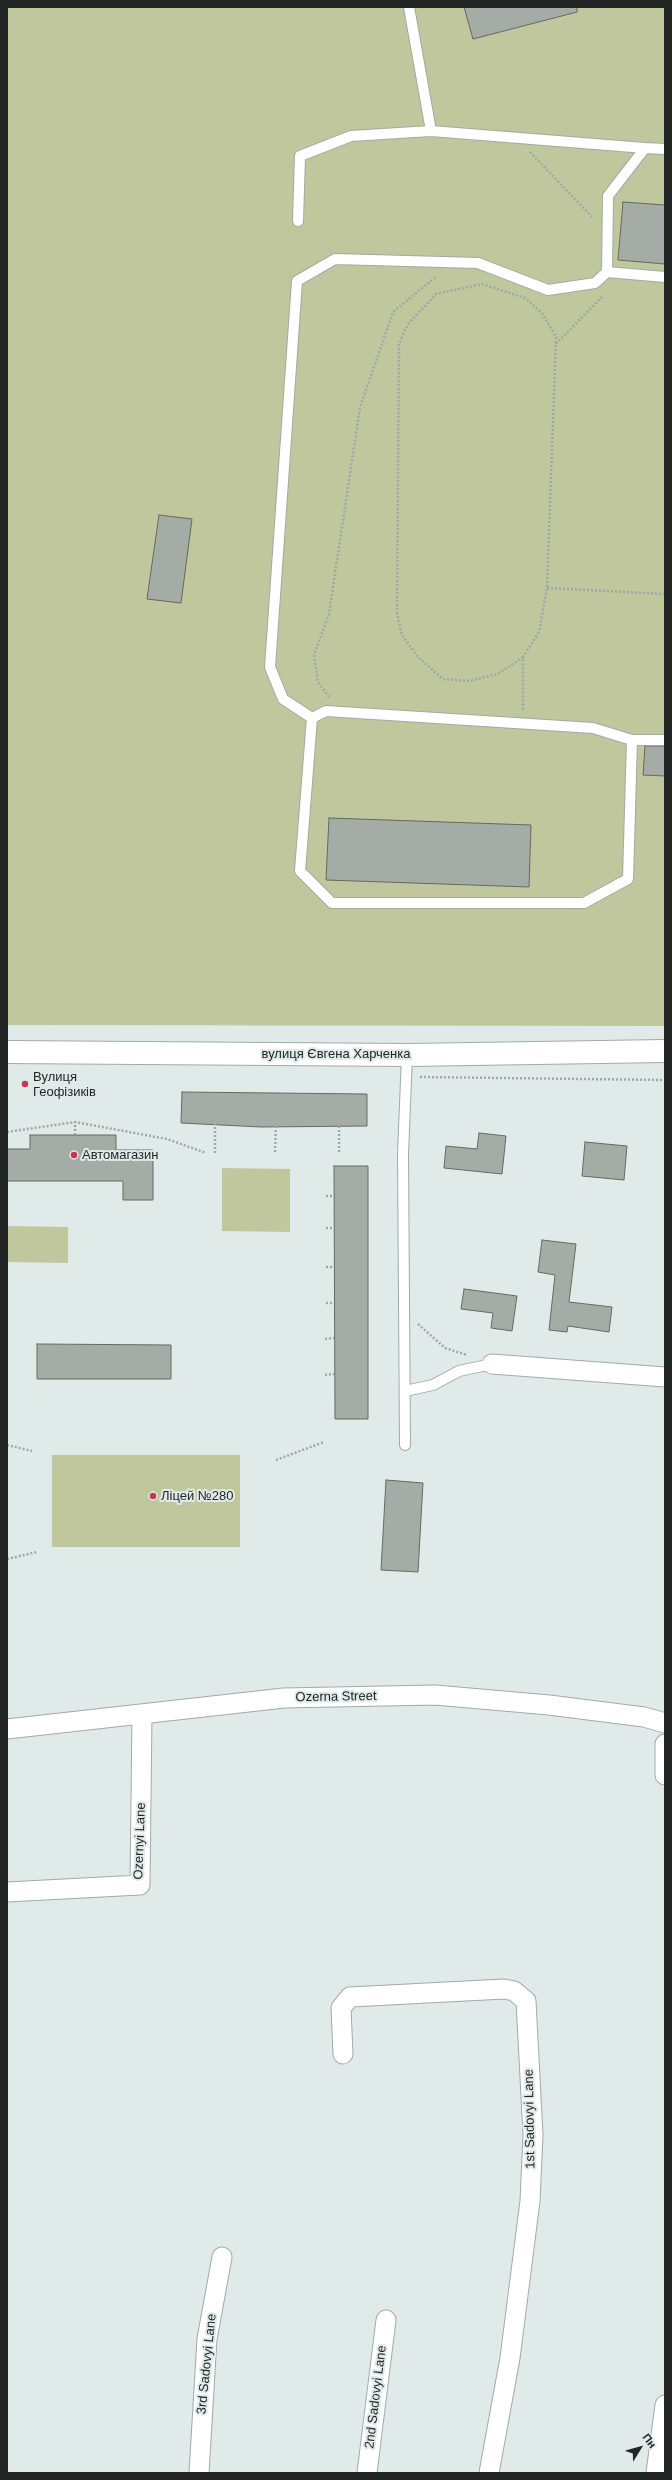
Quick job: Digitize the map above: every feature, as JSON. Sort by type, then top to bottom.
[{"type":"main road","name":"вулиця Євгена Харченка","points":[[7,1052],[407,1055],[665,1051]]},
{"type":"street","points":[[492,1364],[665,1377]]},
{"type":"street","name":"Ozerna Street","points":[[7,1729],[284,1698],[435,1695],[549,1705],[644,1717],[665,1723]]},
{"type":"street","name":"Ozernyi Lane","points":[[7,1892],[140,1885],[142,1714]]},
{"type":"street","points":[[665,1744],[665,1775]]},
{"type":"street","name":"1st Sadovyi Lane","points":[[343,2054],[341,2008],[350,1997],[504,1989],[514,1991],[526,2001],[533,2135],[530,2201],[510,2358],[489,2473]]},
{"type":"street","name":"3rd Sadovyi Lane","points":[[199,2473],[207,2339],[222,2257]]},
{"type":"street","name":"2nd Sadovyi Lane","points":[[367,2473],[386,2320]]},
{"type":"street","points":[[656,2473],[665,2405]]},
{"type":"lane","points":[[409,7],[431,131]]},
{"type":"lane","points":[[298,221],[300,156],[351,136],[431,131],[514,136],[665,149]]},
{"type":"lane","points":[[607,272],[608,196],[645,148]]},
{"type":"lane","points":[[312,718],[283,699],[270,668],[297,281],[335,259],[478,263],[548,290],[595,282],[607,272],[665,277]]},
{"type":"lane","points":[[312,718],[326,711],[524,723],[592,728],[632,740],[665,740]]},
{"type":"lane","points":[[312,718],[300,871],[332,902],[584,903],[628,879],[632,740]]},
{"type":"lane","points":[[405,1446],[405,1391],[402,1311],[403,1154],[407,1055]]},
{"type":"lane","points":[[405,1391],[433,1385],[459,1371],[492,1364]]},
{"type":"path","points":[[514,136],[608,233]]},
{"type":"path","points":[[341,712],[318,682],[314,655],[329,614],[360,407],[392,312],[439,274]]},
{"type":"path","points":[[556,344],[624,274]]},
{"type":"path","points":[[482,284],[526,298],[542,313],[556,337],[547,588],[539,632],[523,657],[498,674],[469,681],[442,679],[418,657],[402,635],[397,613],[399,344],[408,324],[436,294],[482,284]]},
{"type":"path","points":[[547,588],[665,594]]},
{"type":"path","points":[[523,657],[524,723]]},
{"type":"path","points":[[75,1122],[75,1135]]},
{"type":"path","points":[[7,1132],[75,1122],[167,1139],[206,1153]]},
{"type":"path","points":[[215,1124],[215,1153]]},
{"type":"path","points":[[275,1152],[276,1125]]},
{"type":"path","points":[[339,1125],[339,1152]]},
{"type":"path","points":[[326,1196],[334,1196]]},
{"type":"path","points":[[326,1228],[334,1228]]},
{"type":"path","points":[[326,1267],[334,1267]]},
{"type":"path","points":[[326,1303],[334,1303]]},
{"type":"path","points":[[402,1311],[445,1348],[492,1364]]},
{"type":"path","points":[[325,1339],[334,1338]]},
{"type":"path","points":[[325,1375],[334,1374]]},
{"type":"path","points":[[276,1460],[324,1442]]},
{"type":"path","points":[[7,1445],[32,1451]]},
{"type":"path","points":[[7,1559],[37,1552]]},
{"type":"green space","points":[[7,7],[665,7],[665,1026],[7,1025]]},
{"type":"green space","points":[[222,1168],[290,1169],[290,1232],[222,1231]]},
{"type":"green space","points":[[7,1226],[68,1227],[68,1263],[7,1262]]},
{"type":"green space","points":[[52,1455],[240,1455],[240,1547],[52,1547]]},
{"type":"building","points":[[464,7],[577,7],[577,12],[473,39]]},
{"type":"building","points":[[623,202],[665,205],[665,264],[618,260]]},
{"type":"building","points":[[159,515],[192,519],[181,603],[147,599]]},
{"type":"building","points":[[645,746],[665,746],[665,776],[643,775]]},
{"type":"building","points":[[329,818],[531,825],[529,887],[326,880]]},
{"type":"building","points":[[182,1092],[367,1094],[367,1126],[261,1127],[181,1123]]},
{"type":"building","points":[[479,1133],[506,1136],[502,1174],[444,1168],[446,1146],[477,1149]]},
{"type":"building","points":[[30,1135],[116,1135],[116,1150],[153,1150],[153,1200],[123,1200],[123,1181],[7,1181],[7,1149],[30,1149]]},
{"type":"building","points":[[585,1142],[627,1146],[624,1180],[582,1176]]},
{"type":"building","points":[[334,1166],[368,1166],[368,1419],[335,1419]]},
{"type":"building","points":[[542,1240],[576,1244],[569,1302],[612,1307],[609,1332],[568,1326],[567,1332],[549,1330],[555,1275],[538,1272]]},
{"type":"building","points":[[464,1289],[517,1296],[512,1331],[491,1328],[493,1313],[461,1309]]},
{"type":"building","points":[[37,1344],[171,1345],[171,1379],[37,1379]]},
{"type":"building","points":[[386,1480],[423,1483],[418,1572],[381,1570]]},
{"type":"place","name":"Вулиця Геофізиків","points":[[25,1084]]},
{"type":"place","name":"Автомагазин","points":[[74,1155]]},
{"type":"place","name":"Ліцей №280","points":[[153,1496]]}]
